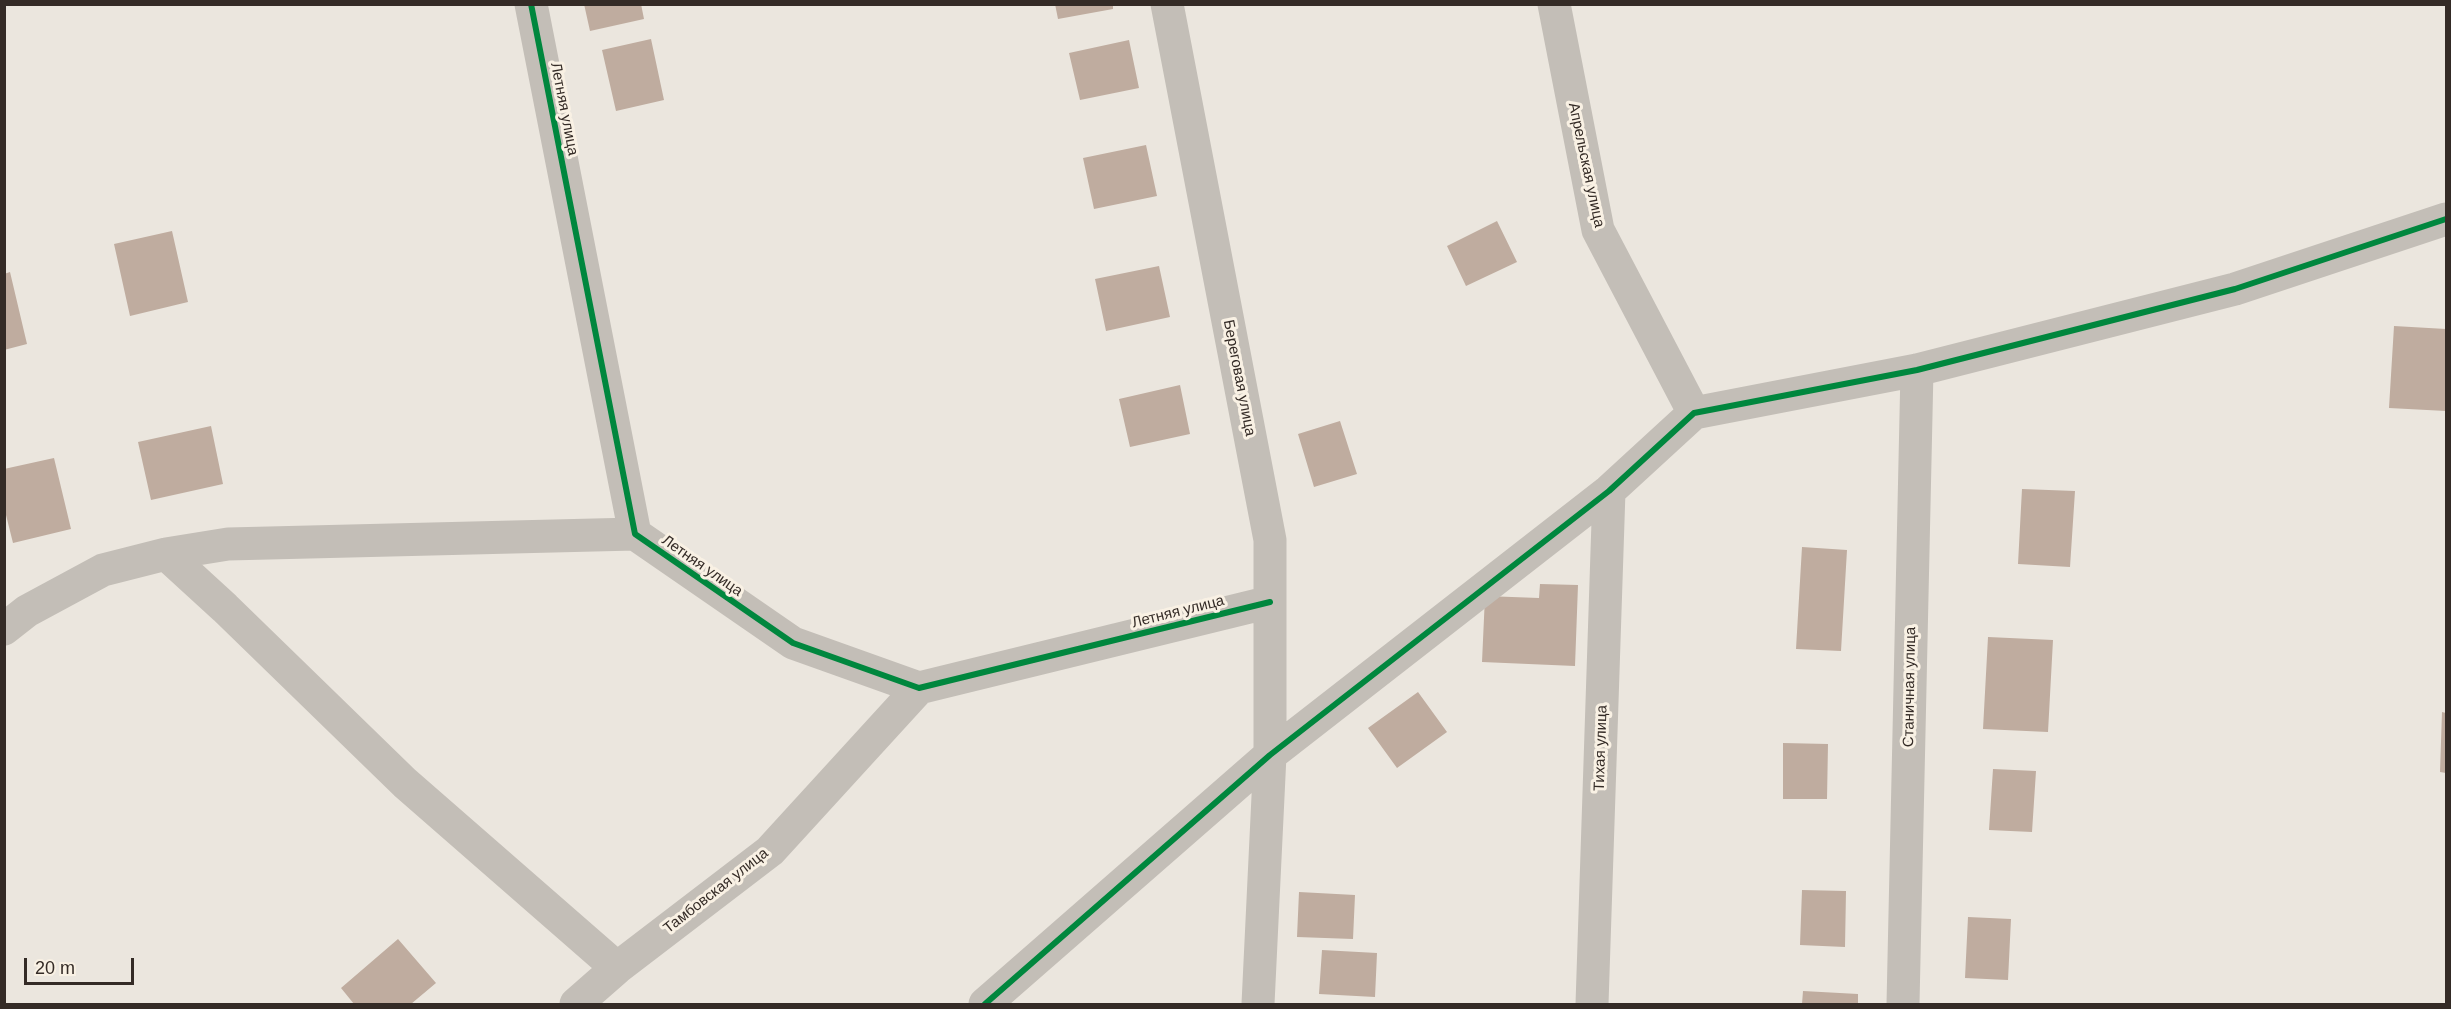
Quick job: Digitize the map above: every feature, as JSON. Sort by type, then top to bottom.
[{"type":"street","name":"Летняя улица","points":[[531,4],[635,534],[793,643],[920,688],[1270,602]]},
{"type":"street","name":"Береговая улица","points":[[1167,4],[1270,540],[1270,755]]},
{"type":"street","name":"Апрельская улица","points":[[1554,4],[1598,230],[1694,413]]},
{"type":"street","points":[[985,1005],[1270,755],[1610,491],[1694,413],[1917,370],[2235,289],[2446,219]]},
{"type":"street","name":"Станичная улица","points":[[1903,1005],[1917,370]]},
{"type":"street","name":"Тихая улица","points":[[1592,1005],[1610,491]]},
{"type":"street","points":[[4,629],[27,611],[103,570],[166,554],[228,544],[635,534]]},
{"type":"street","points":[[166,554],[225,608],[405,783],[617,968]]},
{"type":"street","name":"Тамбовская улица","points":[[576,1005],[617,968],[770,851],[920,688]]},
{"type":"street","points":[[1258,1005],[1270,755]]},
{"type":"building","points":[[584,4],[641,4],[644,19],[590,31]]},
{"type":"building","points":[[1055,4],[1113,4],[1113,9],[1058,19]]},
{"type":"building","points":[[651,39],[664,100],[616,111],[602,50]]},
{"type":"building","points":[[1129,40],[1139,88],[1080,100],[1069,53]]},
{"type":"building","points":[[1146,145],[1157,196],[1094,209],[1083,158]]},
{"type":"building","points":[[1497,221],[1517,262],[1466,286],[1447,246]]},
{"type":"building","points":[[172,231],[188,302],[130,316],[114,244]]},
{"type":"building","points":[[1159,266],[1170,317],[1106,331],[1095,279]]},
{"type":"building","points":[[10,272],[27,344],[4,350],[4,274]]},
{"type":"building","points":[[2394,326],[2446,329],[2446,411],[2389,408]]},
{"type":"building","points":[[1180,385],[1190,434],[1130,447],[1119,399]]},
{"type":"building","points":[[1340,421],[1357,474],[1314,487],[1298,434]]},
{"type":"building","points":[[211,426],[223,484],[151,500],[138,442]]},
{"type":"building","points":[[54,458],[71,529],[13,543],[4,507],[4,469]]},
{"type":"building","points":[[2022,489],[2075,491],[2070,567],[2018,564]]},
{"type":"building","points":[[1802,547],[1847,550],[1841,651],[1796,649]]},
{"type":"building","points":[[1540,584],[1578,585],[1575,666],[1482,662],[1485,596],[1539,598]]},
{"type":"building","points":[[1988,637],[2053,640],[2048,732],[1983,729]]},
{"type":"building","points":[[1418,692],[1447,732],[1397,768],[1368,728]]},
{"type":"building","points":[[2442,712],[2446,713],[2446,773],[2440,772]]},
{"type":"building","points":[[1783,743],[1828,744],[1827,799],[1783,799]]},
{"type":"building","points":[[1993,769],[2036,771],[2032,832],[1989,830]]},
{"type":"building","points":[[1802,890],[1846,891],[1845,947],[1800,945]]},
{"type":"building","points":[[1299,892],[1355,895],[1353,939],[1297,937]]},
{"type":"building","points":[[1968,917],[2011,919],[2008,980],[1965,978]]},
{"type":"building","points":[[398,939],[436,983],[411,1004],[354,1004],[341,988]]},
{"type":"building","points":[[1322,950],[1377,953],[1375,997],[1319,994]]},
{"type":"building","points":[[1803,991],[1858,994],[1858,1004],[1802,1004]]},
{"type":"cycle path","points":[[531,4],[635,534],[793,643],[919,688],[1270,602]]},
{"type":"cycle path","points":[[985,1004],[1270,755],[1609,491],[1694,413],[1917,370],[2235,289],[2446,219]]}]
